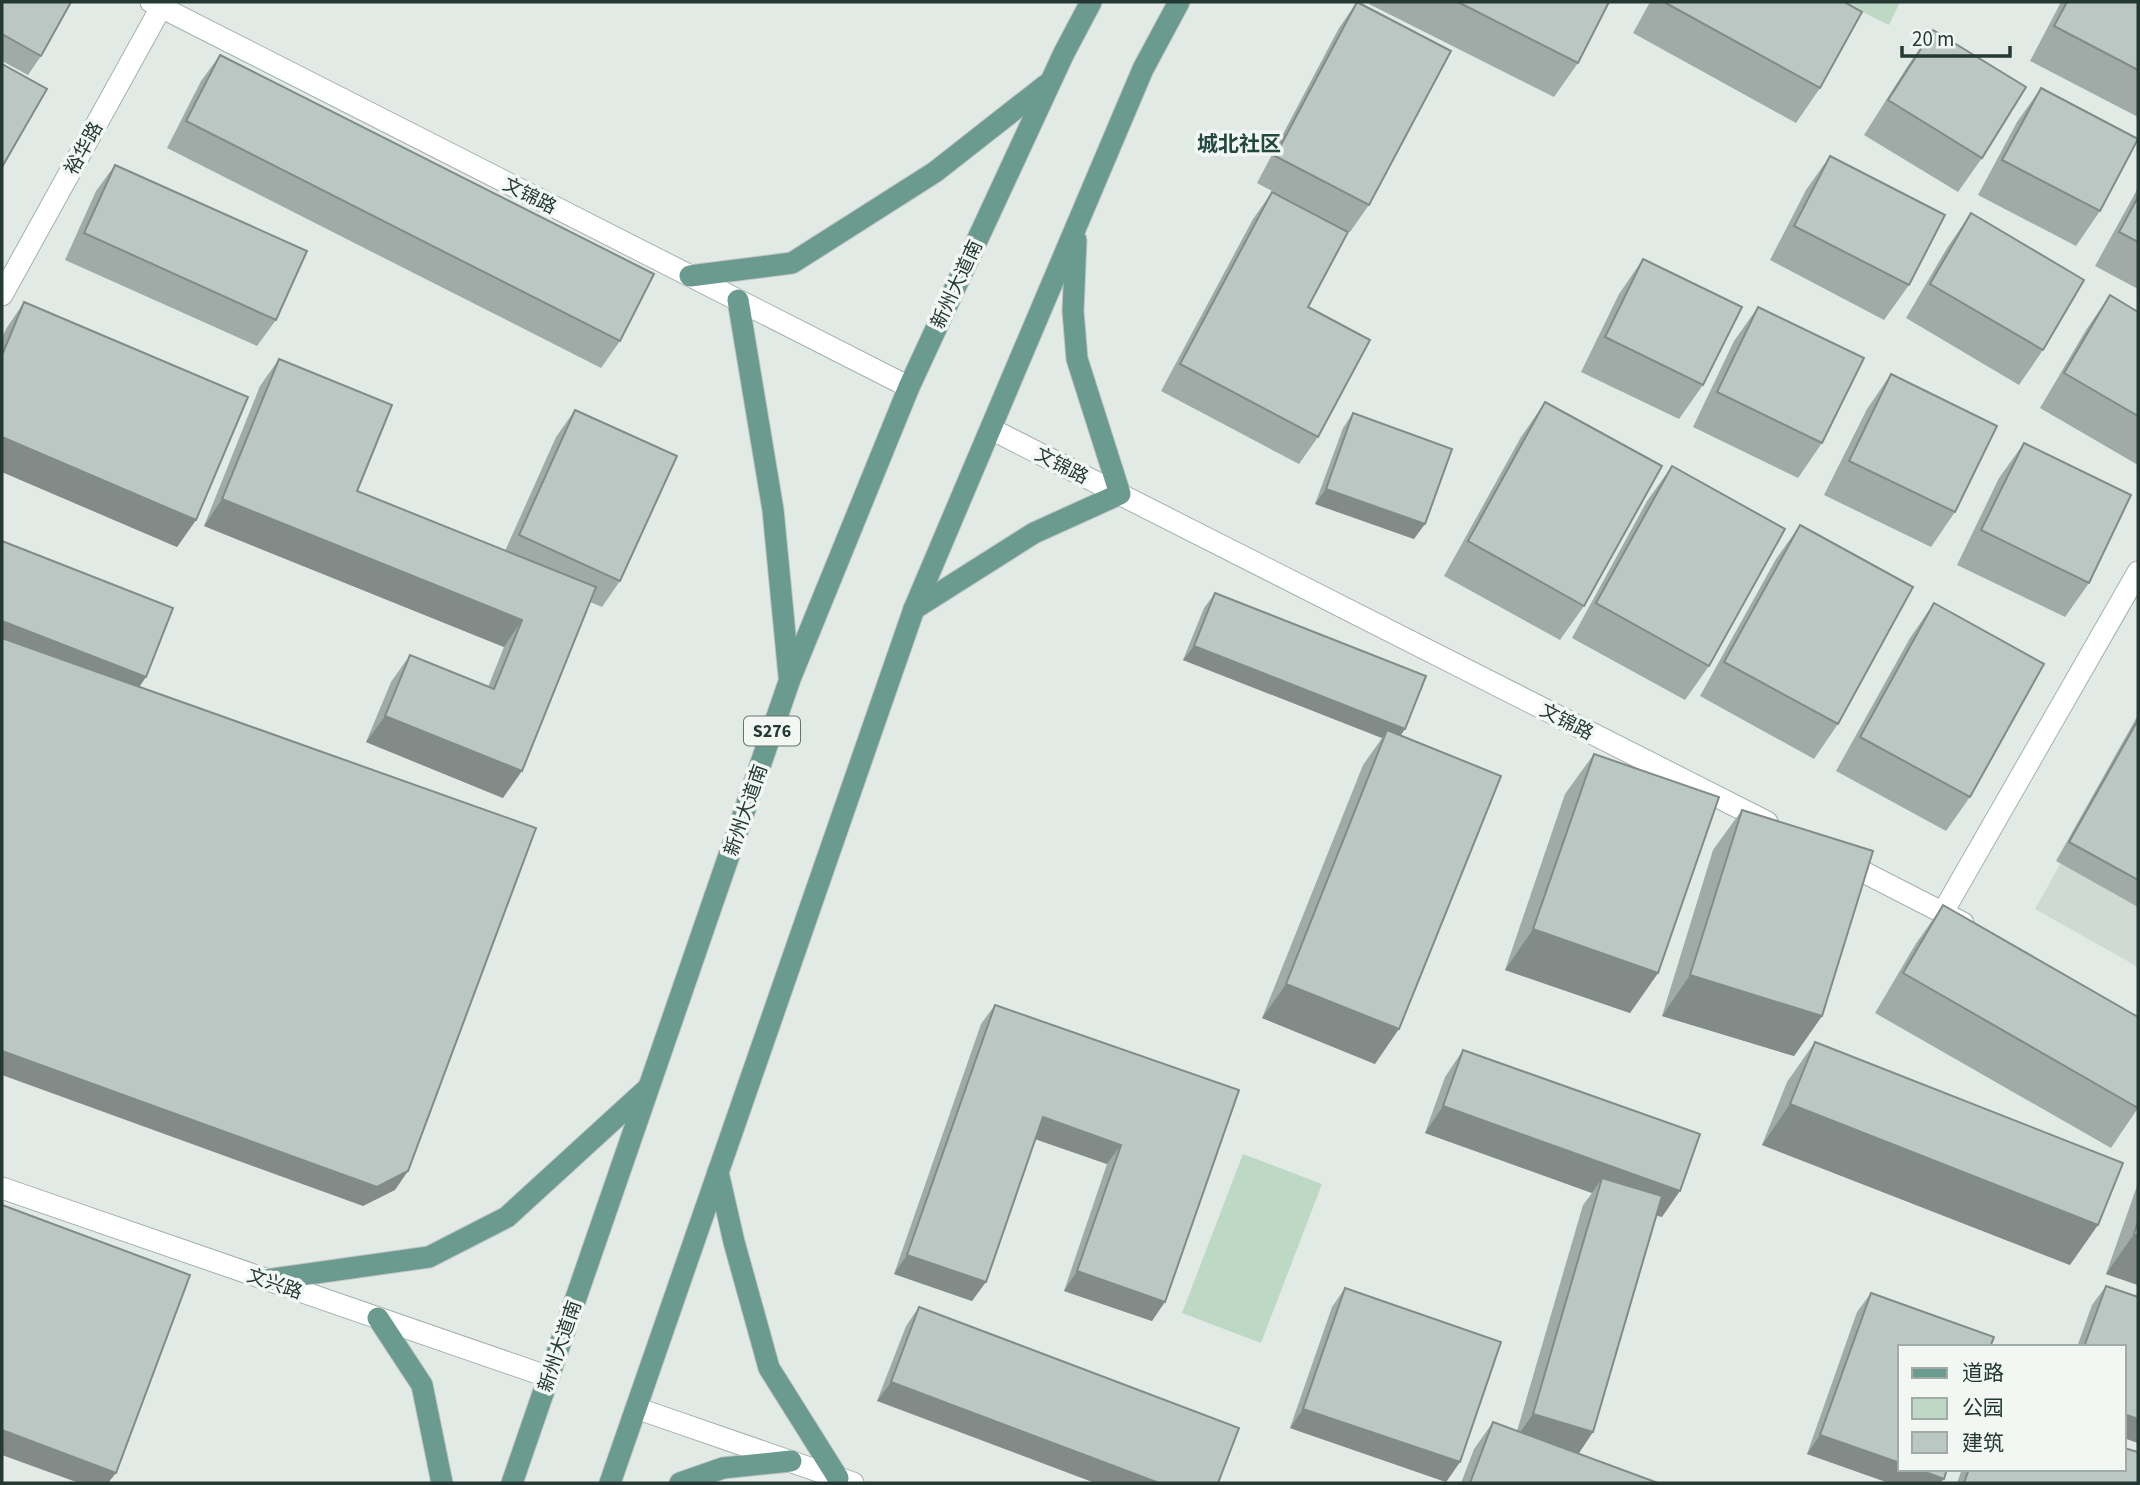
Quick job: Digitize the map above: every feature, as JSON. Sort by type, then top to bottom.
[{"type":"main road","name":"新州大道南","points":[[512,1483],[790,679],[909,387],[1050,82],[1091,2]]},
{"type":"main road","points":[[610,1483],[914,609],[1143,69],[1179,2]]},
{"type":"main road","points":[[690,276],[792,263],[935,172],[1050,82]]},
{"type":"main road","points":[[914,609],[1034,533],[1120,494],[1077,359],[1073,311],[1076,227]]},
{"type":"main road","points":[[738,300],[773,510],[790,679]]},
{"type":"main road","points":[[266,1280],[429,1257],[507,1217],[649,1087]]},
{"type":"main road","points":[[718,1172],[734,1242],[769,1368],[846,1481]]},
{"type":"main road","points":[[378,1318],[422,1385],[442,1483]]},
{"type":"main road","points":[[680,1483],[723,1468],[791,1461]]},
{"type":"street","name":"文锦路","points":[[159,3],[909,387]]},
{"type":"street","name":"裕华路","points":[[2,295],[159,3]]},
{"type":"street","name":"文锦路","points":[[991,429],[1780,830]]},
{"type":"street","points":[[1942,912],[2138,572]]},
{"type":"street","points":[[1818,848],[1977,931]]},
{"type":"street","name":"文兴路","points":[[2,1188],[549,1377]]},
{"type":"street","points":[[636,1408],[846,1481]]},
{"type":"shaded area","points":[[2138,726],[2138,967],[2035,909]]},
{"type":"green space","points":[[1842,2],[1900,2],[1889,25]]},
{"type":"green space","points":[[1243,1154],[1322,1184],[1261,1343],[1182,1313]]},
{"type":"building","points":[[2,2],[71,2],[41,56],[2,34]]},
{"type":"building","points":[[1357,2],[1451,51],[1369,205],[1275,156]]},
{"type":"building","points":[[1458,2],[1609,2],[1578,63]]},
{"type":"building","points":[[1664,2],[1844,2],[1862,12],[1820,88]]},
{"type":"building","points":[[2067,2],[2138,2],[2138,70],[2054,26]]},
{"type":"building","points":[[1933,30],[2026,87],[1982,158],[1888,100]]},
{"type":"building","points":[[220,55],[654,274],[620,341],[186,121]]},
{"type":"building","points":[[2,64],[47,89],[2,167]]},
{"type":"building","points":[[2041,88],[2138,139],[2100,211],[2002,160]]},
{"type":"building","points":[[1830,156],[1945,215],[1909,285],[1794,226]]},
{"type":"building","points":[[115,165],[307,251],[276,320],[84,233]]},
{"type":"building","points":[[1272,192],[1348,232],[1308,307],[1370,340],[1318,437],[1180,364]]},
{"type":"building","points":[[2138,197],[2138,242],[2119,232]]},
{"type":"building","points":[[1971,213],[2084,280],[2043,350],[1930,284]]},
{"type":"building","points":[[1643,259],[1742,307],[1703,385],[1605,337]]},
{"type":"building","points":[[2110,295],[2138,312],[2138,416],[2064,373]]},
{"type":"building","points":[[24,302],[248,397],[196,520],[2,437],[2,355]]},
{"type":"building","points":[[1758,307],[1864,358],[1822,443],[1717,392]]},
{"type":"building","points":[[279,359],[392,405],[357,491],[596,587],[522,771],[385,716],[410,655],[494,689],[522,620],[222,499]]},
{"type":"building","points":[[1891,374],[1997,426],[1955,512],[1849,461]]},
{"type":"building","points":[[1545,402],[1662,466],[1584,606],[1468,541]]},
{"type":"building","points":[[575,410],[677,456],[620,581],[519,535]]},
{"type":"building","points":[[1353,413],[1452,449],[1425,524],[1326,489]]},
{"type":"building","points":[[2024,443],[2131,495],[2089,583],[1981,530]]},
{"type":"building","points":[[1672,466],[1785,529],[1709,666],[1596,603]]},
{"type":"building","points":[[1800,525],[1913,587],[1838,724],[1724,662]]},
{"type":"building","points":[[2,541],[173,608],[146,677],[2,621]]},
{"type":"building","points":[[1215,593],[1426,676],[1405,729],[1194,646]]},
{"type":"building","points":[[1934,603],[2044,664],[1970,797],[1860,737]]},
{"type":"building","points":[[2,638],[536,828],[408,1171],[377,1187],[2,1051]]},
{"type":"building","points":[[2138,720],[2138,880],[2069,842]]},
{"type":"building","points":[[1387,730],[1501,776],[1399,1029],[1286,984]]},
{"type":"building","points":[[1594,754],[1719,797],[1658,973],[1533,929]]},
{"type":"building","points":[[1742,810],[1873,851],[1822,1016],[1690,975]]},
{"type":"building","points":[[1943,905],[2138,1017],[2138,1108],[1903,973]]},
{"type":"building","points":[[995,1005],[1239,1090],[1165,1302],[1077,1271],[1121,1145],[1043,1117],[986,1282],[907,1255]]},
{"type":"building","points":[[1815,1042],[2123,1163],[2098,1225],[1790,1104]]},
{"type":"building","points":[[1463,1050],[1700,1134],[1680,1191],[1443,1106]]},
{"type":"building","points":[[1602,1178],[1662,1196],[1593,1432],[1533,1414]]},
{"type":"building","points":[[2,1205],[190,1275],[116,1473],[2,1430]]},
{"type":"building","points":[[2106,1286],[2138,1297],[2138,1419],[2126,1415],[2126,1345],[2085,1345]]},
{"type":"building","points":[[1345,1288],[1501,1342],[1460,1462],[1303,1409]]},
{"type":"building","points":[[1871,1293],[1994,1337],[1991,1345],[1898,1345],[1898,1462],[1820,1435]]},
{"type":"building","points":[[919,1307],[1239,1428],[1218,1483],[1159,1483],[891,1382]]},
{"type":"building","points":[[1493,1422],[1658,1483],[1470,1483]]},
{"type":"building","points":[[2126,1449],[2138,1452],[2138,1483],[1964,1483],[1968,1471],[2126,1471]]},
{"type":"building","points":[[1922,1471],[1946,1471],[1944,1479]]},
{"type":"district","name":"城北社区","points":[[1239,144]]}]
